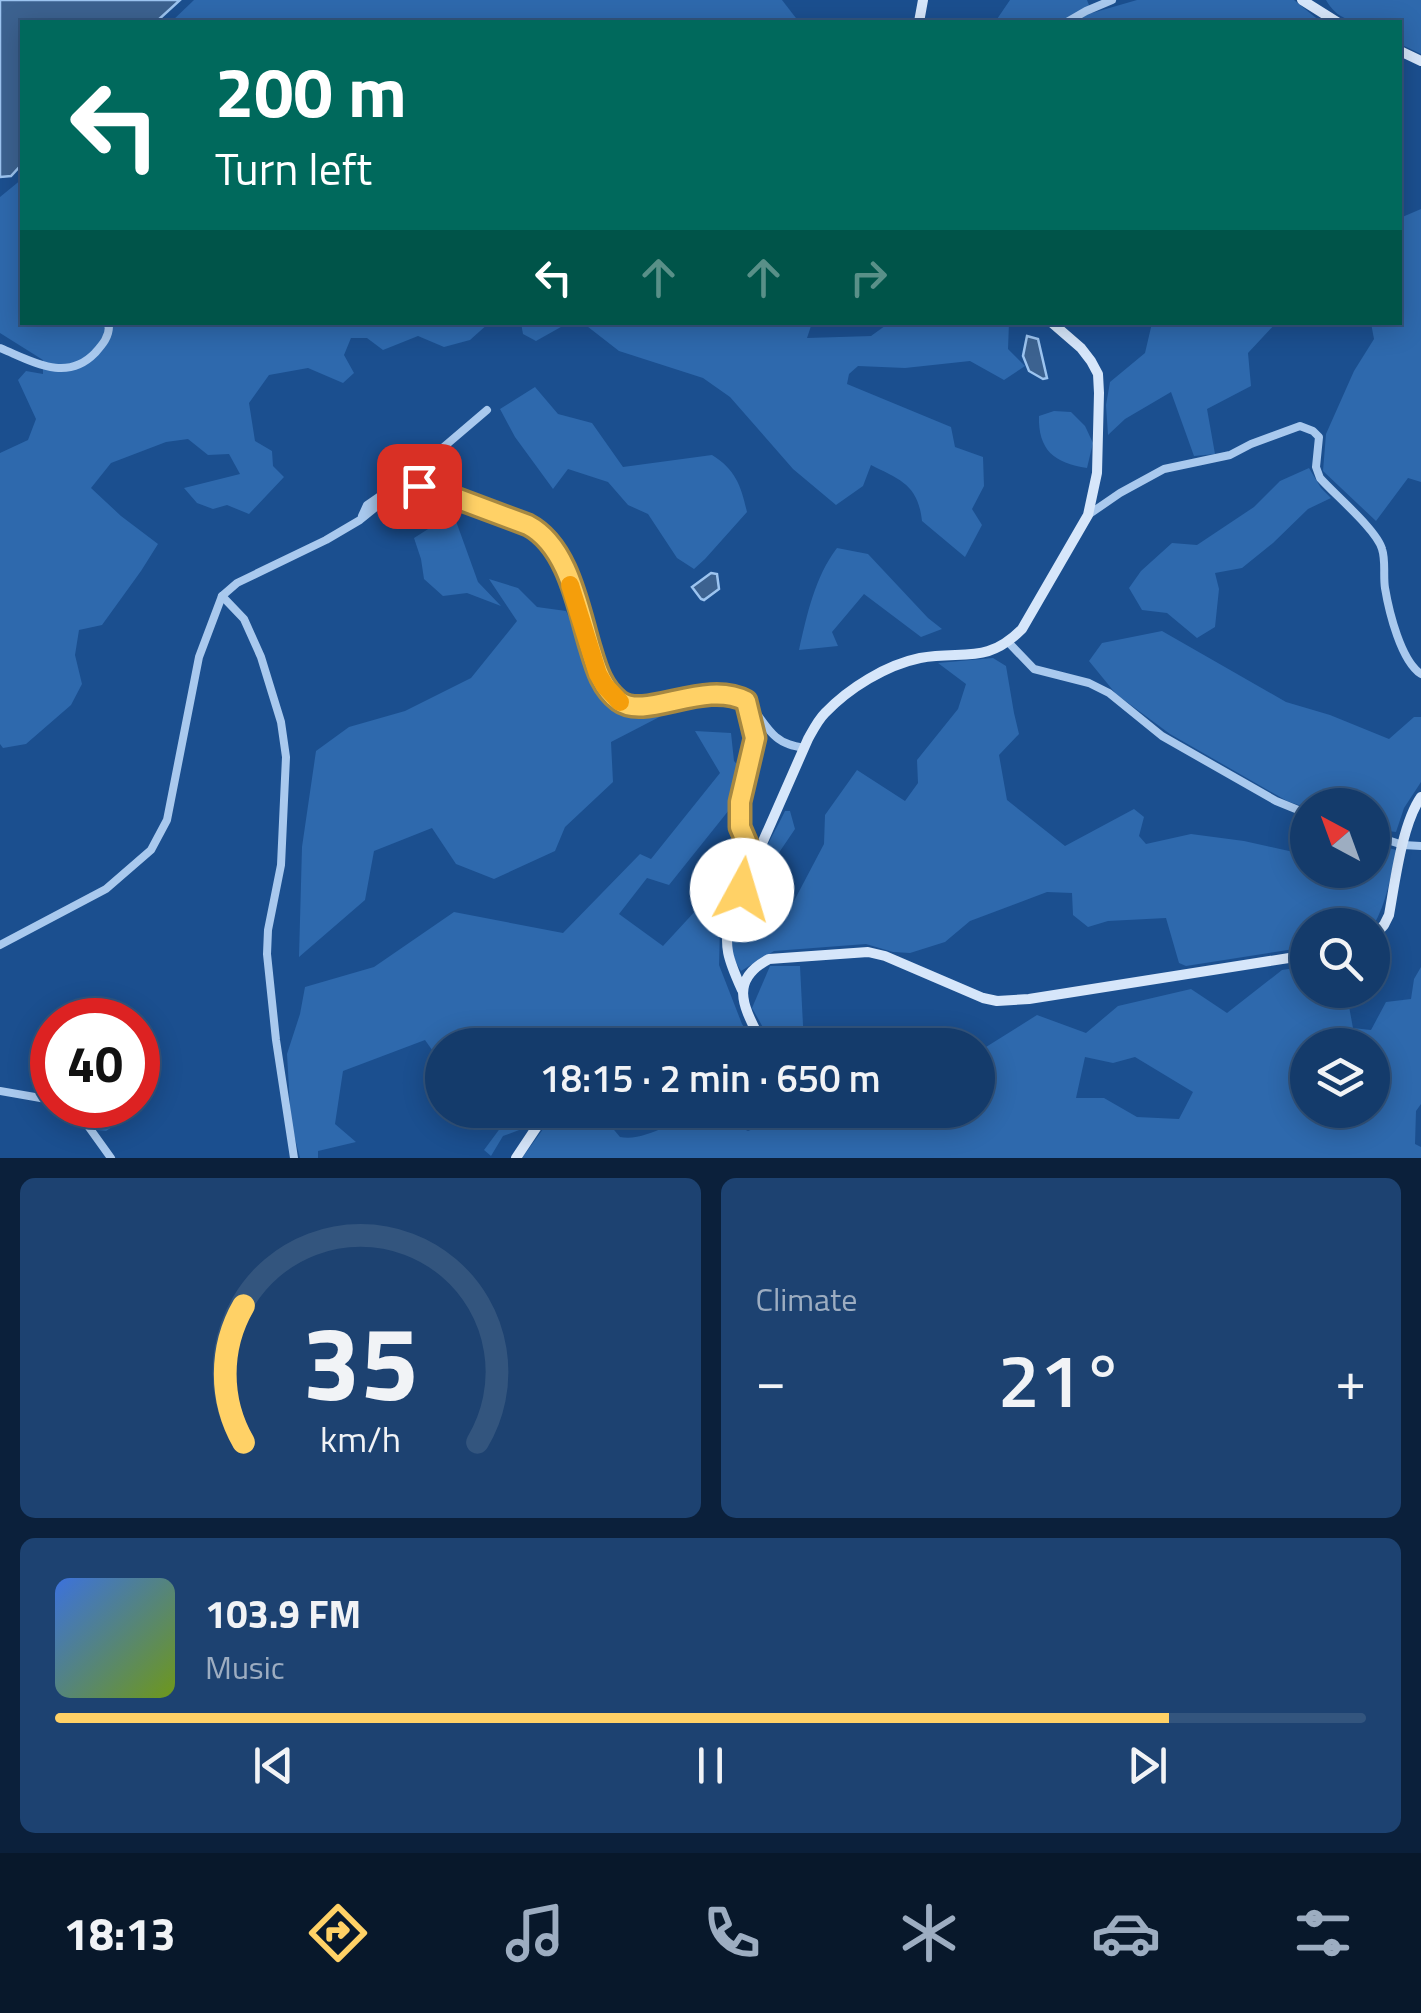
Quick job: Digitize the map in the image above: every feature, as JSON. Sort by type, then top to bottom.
[{"type":"street","points":[[1070,20],[1112,0]]},
{"type":"street","points":[[1302,0],[1334,20]]},
{"type":"street","points":[[0,348],[52,368],[66,369],[84,364],[96,352],[110,332],[108,325]]},
{"type":"street","points":[[755,1028],[726,949],[726,932],[804,748],[823,714],[880,673],[921,658],[995,651],[1009,643],[1022,629],[1088,515],[1097,473],[1098,374],[1081,348],[1054,325]]},
{"type":"street","points":[[360,520],[368,505],[412,474],[488,410]]},
{"type":"street","points":[[1088,515],[1164,470],[1230,455],[1300,426],[1313,431],[1318,437],[1316,467],[1320,478],[1382,548],[1390,611],[1407,661],[1421,674]]},
{"type":"street","points":[[0,945],[106,888],[151,850],[167,820],[198,657],[222,596],[237,583],[360,520],[407,487],[437,491],[537,530],[561,562],[598,674],[616,699],[627,706],[642,707],[720,693],[734,695],[746,701],[779,740],[804,748]]},
{"type":"street","points":[[222,596],[251,632],[272,687],[286,757],[284,830],[266,954],[294,1158]]},
{"type":"street","points":[[1009,643],[1034,668],[1109,692],[1162,736],[1290,807]]},
{"type":"street","points":[[746,701],[755,738],[740,802],[740,827],[752,855],[752,867]]},
{"type":"street","points":[[1390,908],[1403,845],[1421,797]]},
{"type":"street","points":[[1390,841],[1421,846]]},
{"type":"street","points":[[742,990],[748,975],[769,959],[868,952],[997,1001],[1029,1000],[1290,958]]},
{"type":"street","points":[[0,1091],[30,1096]]},
{"type":"street","points":[[89,1128],[111,1158]]},
{"type":"street","points":[[516,1158],[536,1128]]},
{"type":"shaded area","points":[[0,0],[180,0],[158,20],[20,20],[20,166],[11,176],[0,177]]},
{"type":"shaded area","points":[[194,0],[782,0],[797,20],[173,20]]},
{"type":"shaded area","points":[[1010,0],[1087,0],[1092,13],[1137,0],[1294,0],[1319,20],[996,20]]},
{"type":"shaded area","points":[[1326,0],[1421,0],[1421,54],[1402,45],[1402,20],[1349,20]]},
{"type":"shaded area","points":[[20,181],[20,325],[487,325],[470,340],[444,347],[418,336],[383,350],[367,338],[351,338],[344,355],[354,373],[343,383],[308,368],[269,375],[249,403],[255,441],[272,451],[273,466],[284,477],[249,514],[227,505],[213,509],[197,503],[184,488],[240,474],[229,454],[208,455],[188,439],[166,442],[111,463],[91,488],[158,544],[102,625],[79,630],[75,655],[82,684],[71,705],[26,744],[3,748],[0,453],[28,440],[36,419],[18,380],[26,371],[43,374],[43,360],[0,333],[0,197]]},
{"type":"shaded area","points":[[1421,209],[1421,482],[1408,478],[1376,521],[1323,471],[1326,434],[1354,371],[1374,339],[1371,325],[1402,325],[1402,217]]},
{"type":"shaded area","points":[[522,325],[564,325],[536,341],[523,334]]},
{"type":"shaded area","points":[[586,325],[811,325],[807,338],[871,336],[886,325],[1009,325],[1008,349],[1025,366],[1004,380],[970,361],[905,368],[858,366],[849,374],[847,384],[951,427],[955,447],[983,457],[984,486],[972,509],[982,525],[965,557],[922,521],[917,499],[899,480],[871,465],[863,486],[836,505],[793,469],[730,397],[703,378],[619,351]]},
{"type":"shaded area","points":[[1152,325],[1274,325],[1248,353],[1251,386],[1207,409],[1215,454],[1194,456],[1171,392],[1125,419],[1108,435],[1106,405],[1110,382],[1145,353]]},
{"type":"shaded area","points":[[1027,336],[1038,339],[1047,378],[1029,371],[1023,356]]},
{"type":"shaded area","points":[[535,387],[558,414],[592,423],[623,467],[712,455],[736,479],[747,512],[694,569],[677,558],[648,514],[628,505],[608,482],[568,469],[553,489],[500,409]]},
{"type":"shaded area","points":[[1054,411],[1071,412],[1085,426],[1093,443],[1087,468],[1065,463],[1045,446],[1039,416]]},
{"type":"shaded area","points":[[1309,468],[1331,498],[1308,509],[1242,568],[1215,573],[1219,589],[1215,627],[1197,638],[1167,613],[1142,610],[1129,588],[1141,571],[1172,543],[1197,545],[1254,507],[1280,481]]},
{"type":"shaded area","points":[[428,497],[448,499],[478,582],[501,606],[467,593],[443,596],[424,579],[414,538],[436,524]]},
{"type":"shaded area","points":[[837,548],[868,554],[942,629],[921,637],[864,594],[832,632],[838,646],[799,650],[817,584]]},
{"type":"shaded area","points":[[711,573],[717,574],[719,589],[704,600],[692,587]]},
{"type":"shaded area","points":[[489,579],[518,588],[537,607],[566,611],[611,706],[669,712],[611,742],[613,782],[565,827],[555,851],[494,879],[456,864],[432,828],[374,851],[365,900],[299,957],[302,847],[316,751],[349,727],[405,711],[471,678],[517,621]]},
{"type":"shaded area","points":[[1162,631],[1286,702],[1389,739],[1414,717],[1421,717],[1421,782],[1404,808],[1396,832],[1390,831],[1390,788],[1290,788],[1290,802],[1170,734],[1116,694],[1089,661],[1102,643]]},
{"type":"shaded area","points":[[993,658],[1006,666],[1019,734],[999,755],[1007,800],[1065,846],[1134,809],[1144,817],[1139,836],[1146,844],[1191,834],[1290,851],[1290,888],[1388,888],[1382,908],[1290,908],[1290,950],[1186,966],[1179,963],[1166,918],[1108,921],[1088,927],[1073,915],[1072,893],[1047,892],[970,921],[945,942],[910,953],[866,944],[774,951],[741,971],[732,945],[738,910],[785,811],[790,811],[795,829],[774,860],[780,894],[794,901],[824,844],[825,815],[857,770],[905,801],[918,783],[917,760],[958,709],[966,684],[938,663]]},
{"type":"shaded area","points":[[695,731],[731,733],[734,761],[742,770],[733,805],[669,885],[647,878],[619,914],[663,946],[745,857],[746,873],[720,928],[719,965],[744,1028],[425,1028],[425,1040],[343,1071],[335,1124],[356,1142],[318,1151],[318,1158],[300,1158],[291,1123],[287,1054],[305,987],[374,967],[454,912],[563,933],[640,854],[651,859],[720,773]]},
{"type":"shaded area","points":[[1390,848],[1397,850],[1390,879]]},
{"type":"shaded area","points":[[770,966],[800,966],[803,1028],[763,1028],[752,1008]]},
{"type":"shaded area","points":[[1421,967],[1421,1104],[1416,1111],[1415,1144],[1421,1147],[1421,1158],[522,1158],[544,1128],[612,1128],[620,1137],[630,1138],[663,1128],[995,1128],[995,1041],[1037,1015],[1086,1033],[1118,1006],[1191,989],[1227,1013],[1282,970],[1290,969],[1290,1008],[1349,1008],[1353,1028],[1290,1028],[1290,1128],[1390,1128],[1390,1028],[1372,1028],[1383,1008],[1390,1008],[1390,1002],[1411,999],[1414,979]],"holes":[[[1085,1057],[1113,1063],[1135,1057],[1193,1092],[1179,1119],[1137,1117],[1104,1098],[1076,1098]]]},
{"type":"shaded area","points":[[500,1128],[524,1128],[503,1136],[491,1156],[484,1150]]},
{"type":"slow traffic","points":[[570,585],[598,674],[620,702]]},
{"type":"route","points":[[419,486],[537,530],[561,562],[598,674],[616,699],[627,706],[642,707],[720,693],[746,701],[755,738],[740,802],[740,827],[752,855],[752,867],[742,890]]}]
